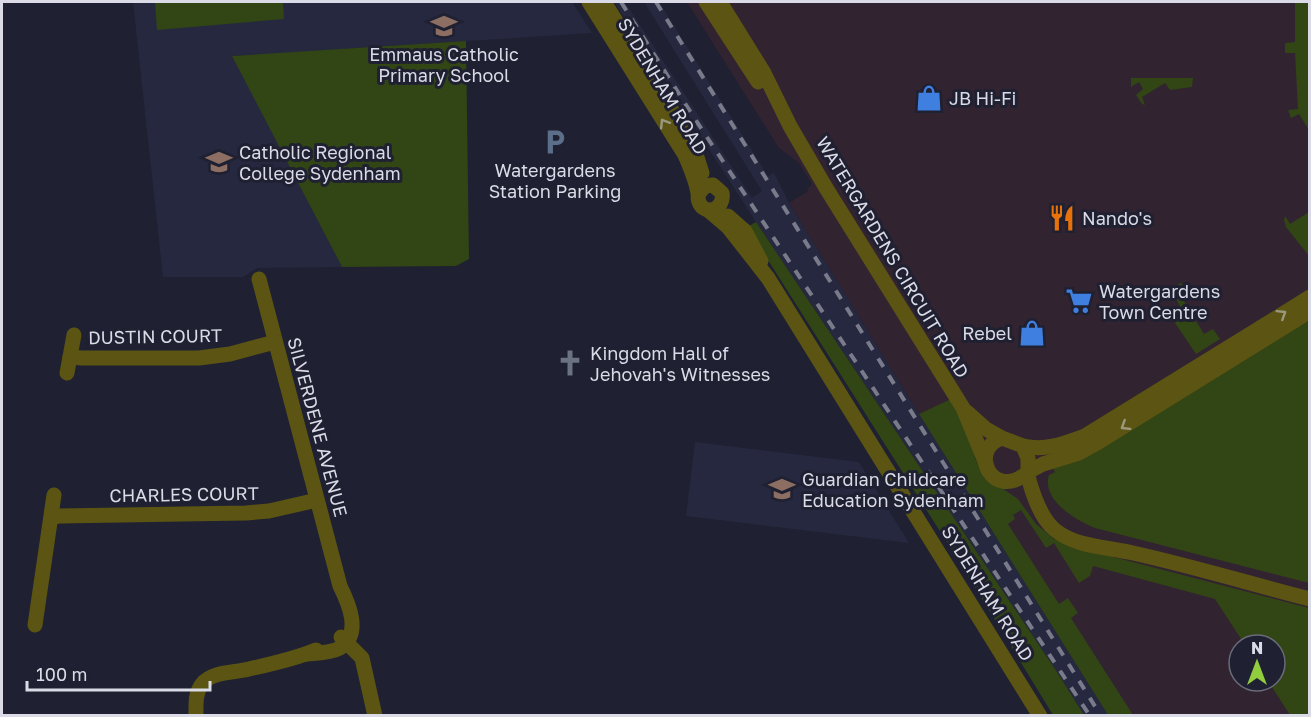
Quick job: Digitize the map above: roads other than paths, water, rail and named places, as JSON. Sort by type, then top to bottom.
[{"type":"street","name":"WATERGARDENS CIRCUIT ROAD","points":[[706,2],[755,78],[790,126]]},
{"type":"street","name":"WATERGARDENS CIRCUIT ROAD","points":[[720,2],[764,73],[790,126],[826,188],[963,408],[986,464]]},
{"type":"street","name":"SYDENHAM ROAD","points":[[598,4],[688,136],[700,171],[713,185]]},
{"type":"street","name":"SYDENHAM ROAD","points":[[598,4],[685,155],[698,194]]},
{"type":"street","points":[[713,185],[722,193],[723,201],[715,209],[708,210],[700,204],[698,194],[705,186],[713,185]]},
{"type":"street","name":"SYDENHAM ROAD","points":[[723,201],[729,217],[745,231],[753,242],[768,278]]},
{"type":"street","name":"SYDENHAM ROAD","points":[[708,210],[728,227],[768,278],[1040,716]]},
{"type":"street","name":"SILVERDENE AVENUE","points":[[259,279],[340,586],[348,600],[352,620],[351,633],[344,640]]},
{"type":"street","points":[[1045,517],[1016,488],[991,475],[986,464],[986,457],[991,444],[1002,438],[1023,446],[1053,447],[1085,436],[1310,297]]},
{"type":"street","points":[[1001,481],[1014,482],[1043,464],[1079,453],[1099,442],[1310,311]]},
{"type":"street","name":"DUSTIN COURT","points":[[67,373],[74,335]]},
{"type":"street","name":"DUSTIN COURT","points":[[70,357],[199,358],[230,354],[275,342]]},
{"type":"street","name":"WATERGARDENS CIRCUIT ROAD","points":[[963,408],[980,425],[1002,438]]},
{"type":"street","points":[[1023,446],[1028,458],[1031,488],[1048,524],[1057,532],[1081,543],[1133,553],[1310,599]]},
{"type":"street","points":[[35,625],[54,495]]},
{"type":"street","name":"CHARLES COURT","points":[[51,518],[246,513],[268,511],[317,500]]},
{"type":"street","points":[[198,716],[205,694],[217,681],[247,670],[339,648],[344,640],[362,658],[375,716]]},
{"type":"railway","points":[[621,2],[693,116],[1090,716]]},
{"type":"railway","points":[[656,2],[1101,716]]},
{"type":"place","name":"Emmaus Catholic Primary School","points":[[444,26]]},
{"type":"place","name":"JB Hi-Fi","points":[[929,98]]},
{"type":"place","name":"Watergardens Station Parking","points":[[555,142]]},
{"type":"place","name":"Catholic Regional College Sydenham","points":[[219,162]]},
{"type":"place","name":"Nando's","points":[[1062,218]]},
{"type":"place","name":"Watergardens Town Centre","points":[[1079,301]]},
{"type":"place","name":"Rebel","points":[[1032,333]]},
{"type":"place","name":"Kingdom Hall of Jehovah's Witnesses","points":[[570,363]]},
{"type":"place","name":"Guardian Childcare Education Sydenham","points":[[782,489]]}]
